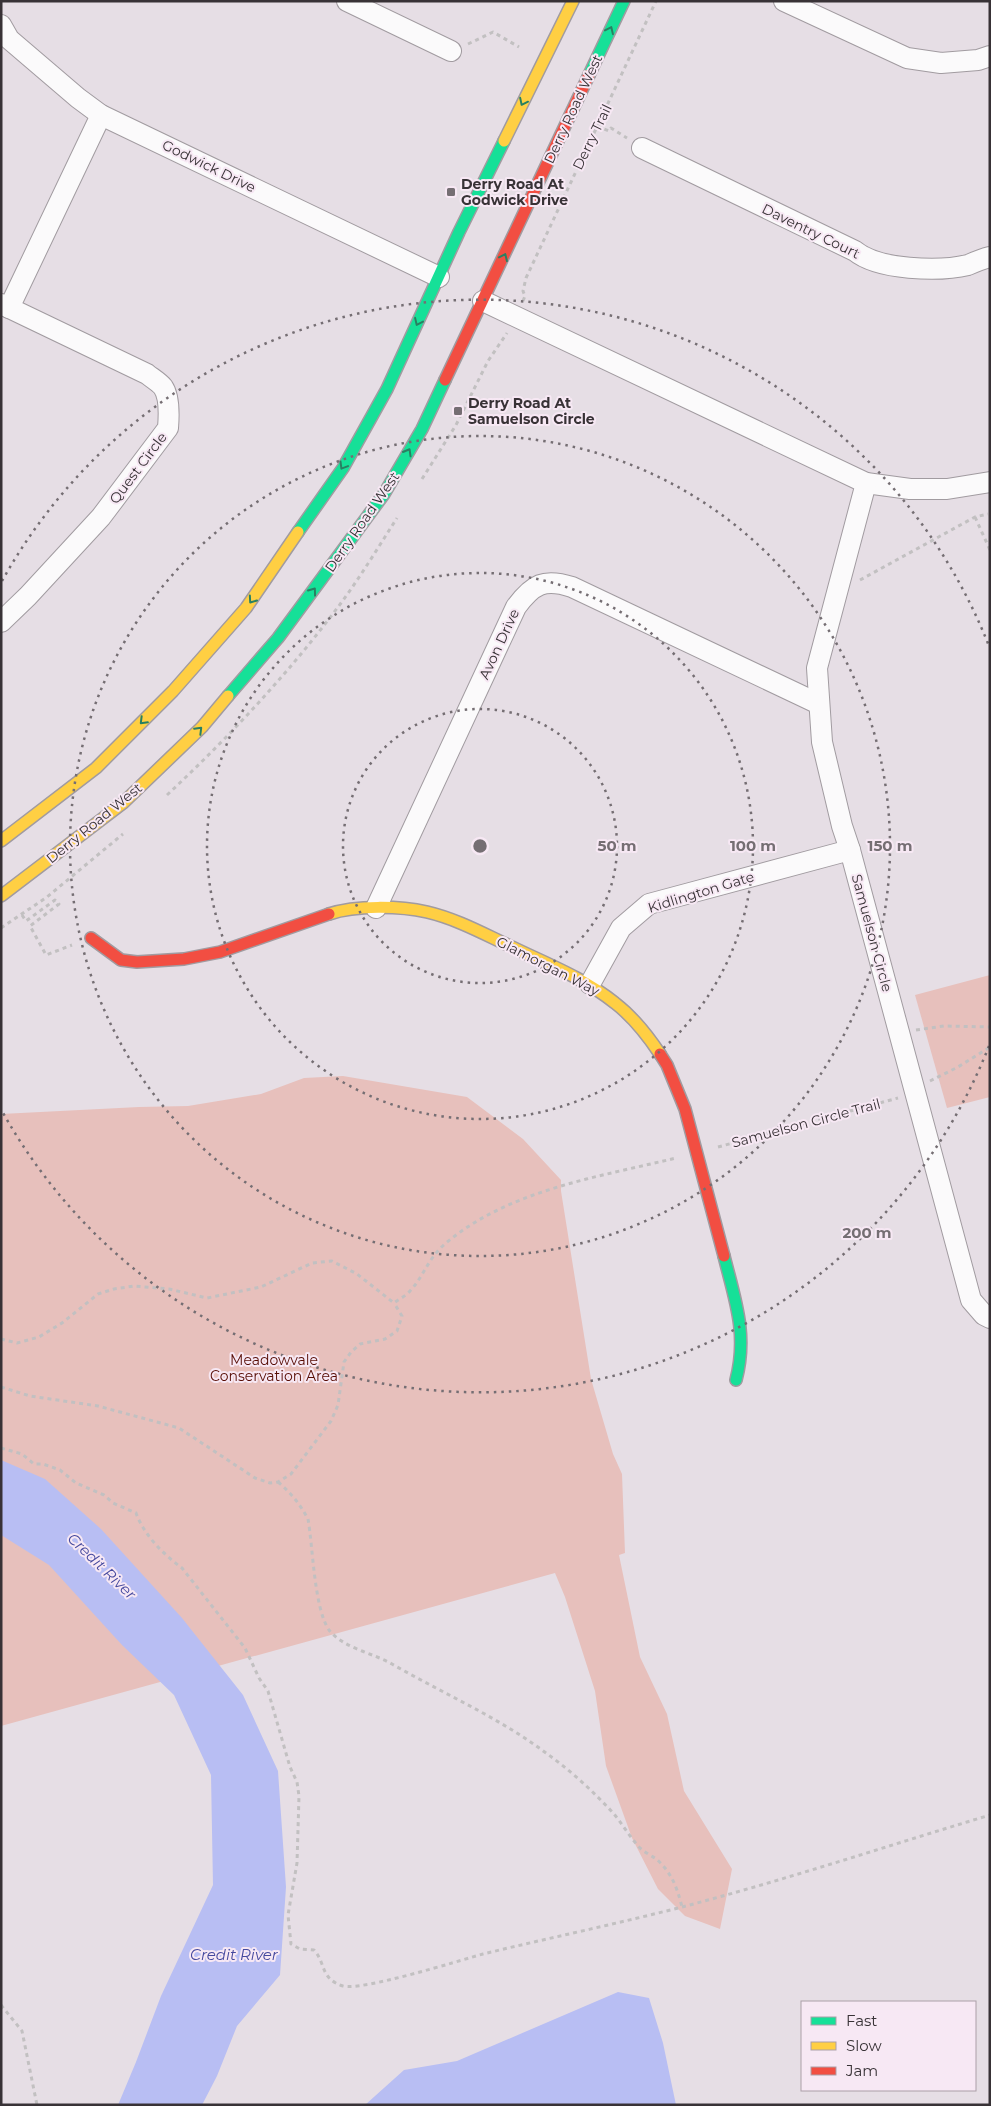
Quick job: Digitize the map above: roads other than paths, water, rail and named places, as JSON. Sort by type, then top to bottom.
[{"type":"main road","points":[[1,841],[96,768],[173,691],[246,608],[343,468],[387,389],[459,232],[573,1]]},
{"type":"main road","name":"Derry Road West","points":[[1,896],[123,803],[202,727],[278,638],[384,494],[422,429],[624,1]]},
{"type":"main road","name":"Glamorgan Way","points":[[91,938],[122,960],[137,962],[184,959],[220,952],[339,911],[376,908],[427,912],[458,922],[590,984],[617,1004],[650,1038],[667,1065],[685,1109],[741,1322],[743,1348],[736,1380]]},
{"type":"street","points":[[347,1],[451,51]]},
{"type":"street","points":[[784,1],[907,58],[941,63],[978,60],[990,56]]},
{"type":"street","name":"Godwick Drive","points":[[1,25],[9,39],[78,98],[101,114],[439,278]]},
{"type":"street","name":"Quest Circle","points":[[1,622],[101,518],[168,428],[169,418],[165,391],[162,386],[147,374],[5,306],[101,114]]},
{"type":"street","name":"Daventry Court","points":[[642,148],[869,259],[929,270],[968,264],[990,257]]},
{"type":"street","points":[[483,301],[866,483],[910,489],[947,489],[990,482]]},
{"type":"street","name":"Samuelson Circle","points":[[866,483],[817,668],[822,742],[842,826],[971,1300],[990,1318]]},
{"type":"street","name":"Avon Drive","points":[[376,908],[516,606],[526,593],[540,584],[558,583],[572,587],[819,704]]},
{"type":"street","name":"Kidlington Gate","points":[[590,984],[616,934],[633,916],[649,904],[850,850]]},
{"type":"water","name":"Credit River","points":[[1,1460],[45,1479],[101,1529],[182,1618],[243,1695],[278,1771],[286,1887],[280,1975],[237,2026],[217,2076],[202,2105],[118,2105],[161,1996],[213,1885],[211,1775],[174,1695],[122,1645],[49,1565],[1,1535]]},
{"type":"water","points":[[618,1992],[649,1998],[663,2043],[676,2105],[365,2105],[404,2070],[457,2061]]},
{"type":"place","name":"Derry Road At Godwick Drive","points":[[451,192]]},
{"type":"place","name":"Derry Road At Samuelson Circle","points":[[458,411]]},
{"type":"park label","name":"Meadowvale Conservation Area","points":[[274,1368]]}]
